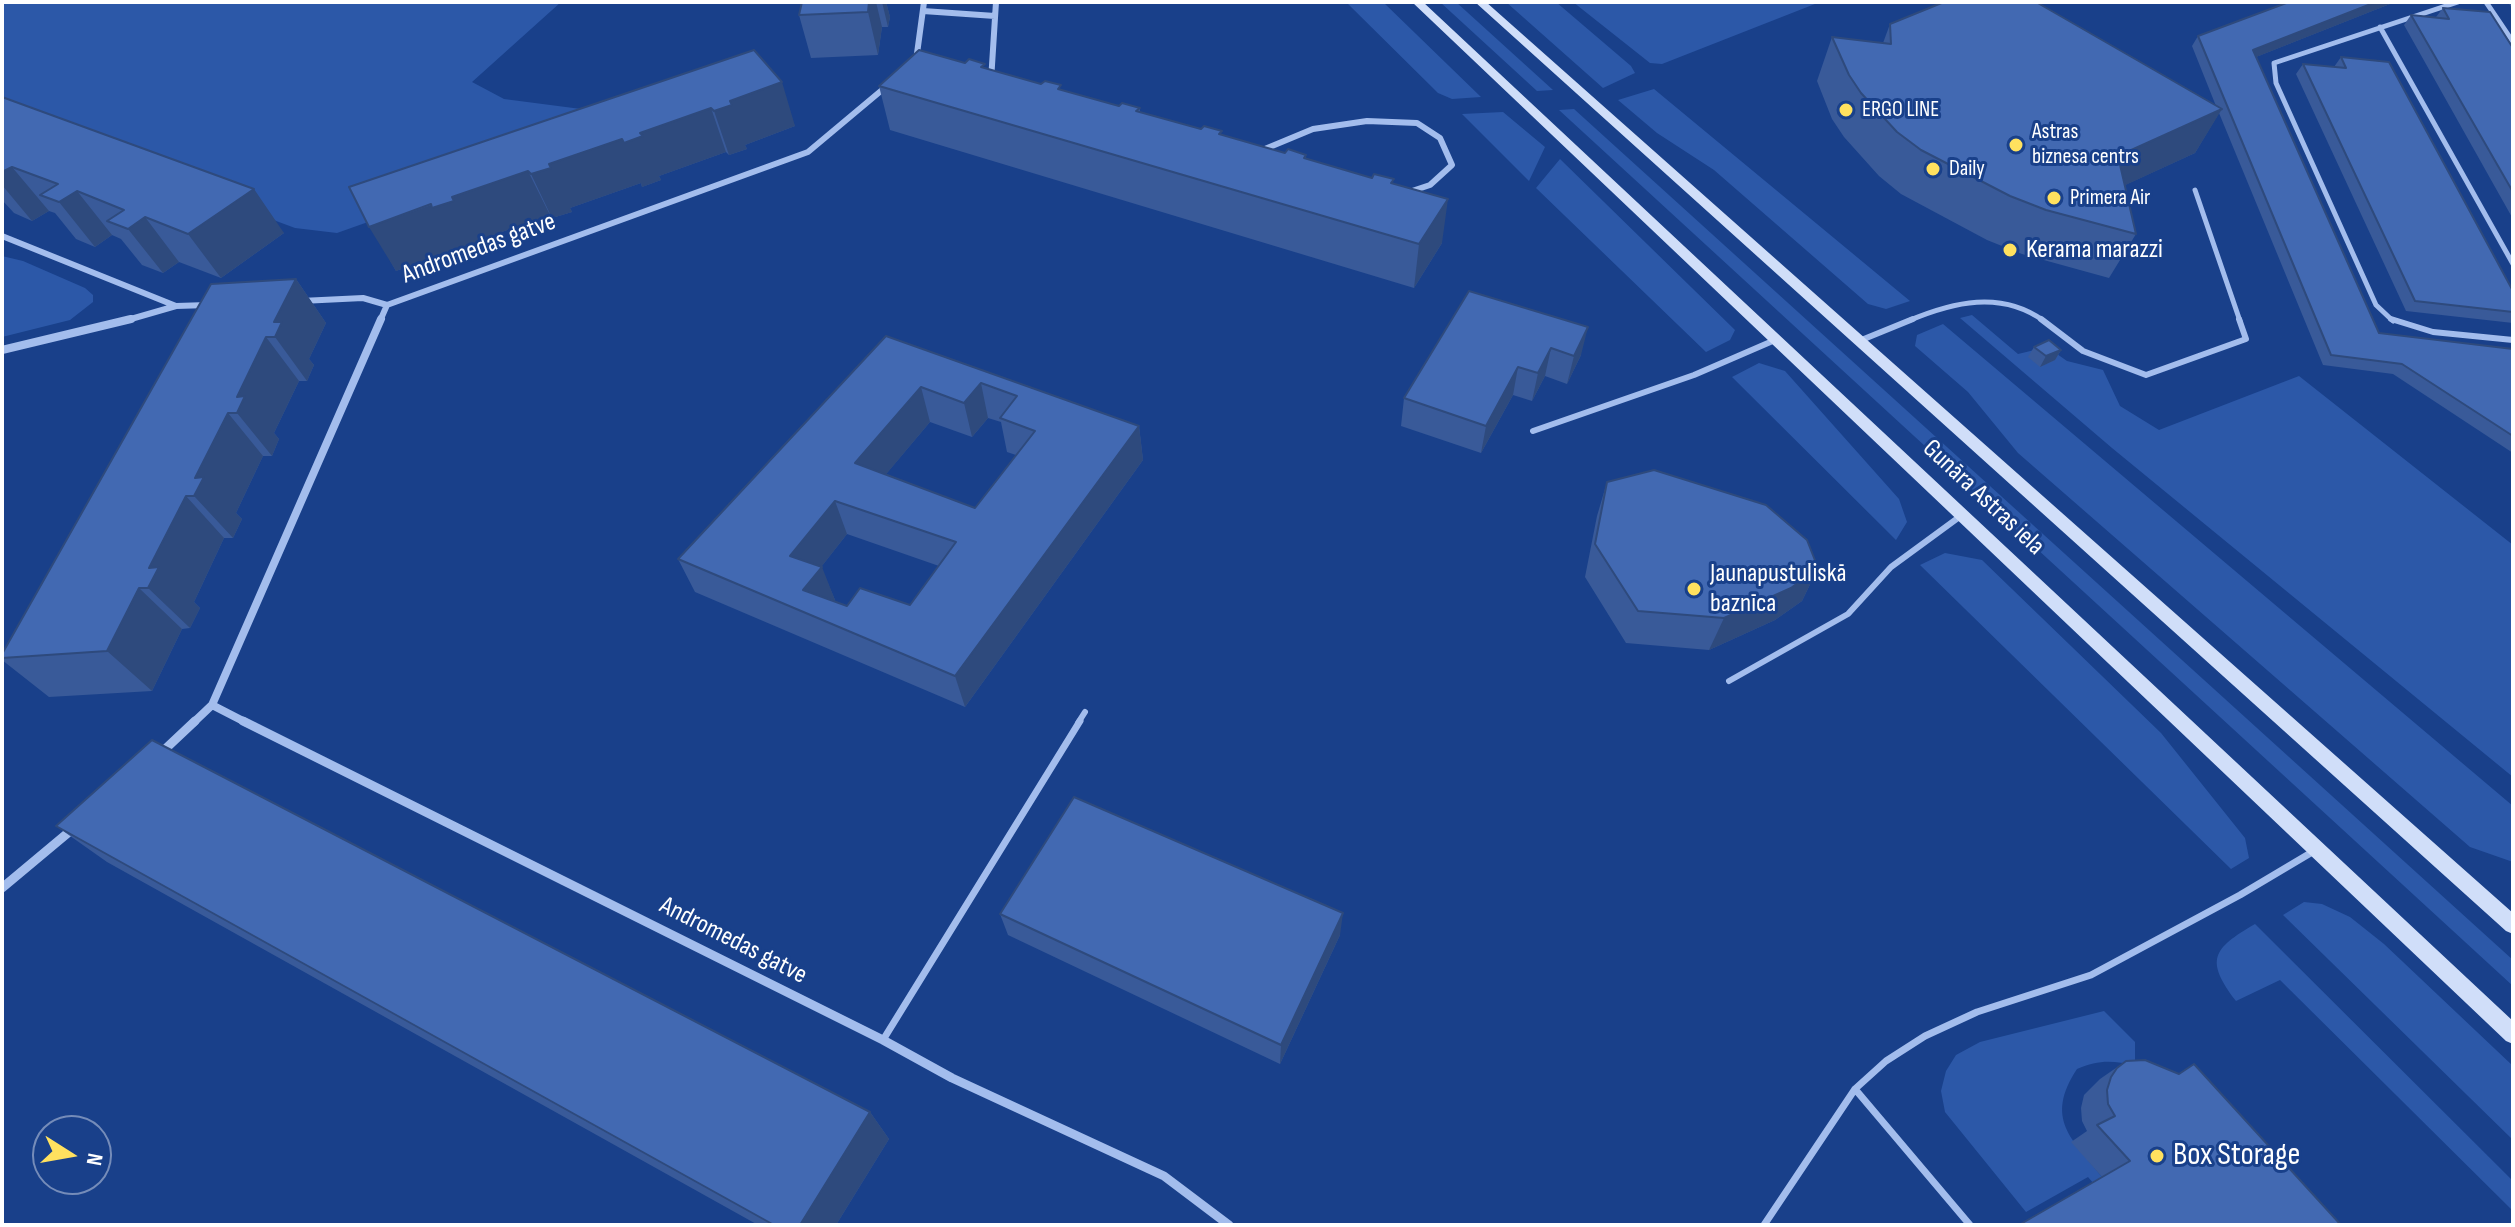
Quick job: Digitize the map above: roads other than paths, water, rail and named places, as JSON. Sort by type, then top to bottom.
[{"type":"main road","name":"Gunāra Astras iela","points":[[1417,2],[2513,1034]]},
{"type":"main road","name":"Gunāra Astras iela","points":[[1480,2],[2513,925]]},
{"type":"street","points":[[991,82],[996,2]]},
{"type":"street","points":[[905,71],[916,61],[923,6],[995,16]]},
{"type":"street","points":[[916,61],[930,65]]},
{"type":"street","points":[[981,79],[1006,86]]},
{"type":"street","name":"Andromedas gatve","points":[[154,760],[212,705],[387,305],[808,152],[893,80]]},
{"type":"street","points":[[1266,159],[1251,154],[1313,129],[1367,121],[1417,123],[1440,138],[1452,165],[1430,185],[1397,195]]},
{"type":"street","points":[[2,236],[176,306]]},
{"type":"street","points":[[285,301],[363,298],[387,305]]},
{"type":"street","points":[[2,350],[77,334],[176,306],[223,304]]},
{"type":"street","name":"Andromedas gatve","points":[[212,705],[883,1040],[952,1078],[1164,1176],[1229,1225]]},
{"type":"street","points":[[2,888],[85,818]]},
{"type":"lane","points":[[2458,2],[2274,63],[2276,83],[2376,305],[2395,322],[2433,332],[2513,340]]},
{"type":"lane","points":[[2486,2],[2513,42]]},
{"type":"lane","points":[[2380,27],[2513,264]]},
{"type":"lane","points":[[1858,341],[1937,311],[1970,303],[1998,301],[2028,310],[2083,351],[2146,375],[2246,339],[2195,190]]},
{"type":"lane","points":[[1533,431],[1694,375],[1775,340]]},
{"type":"lane","points":[[1729,681],[1848,614],[1891,567],[1963,514]]},
{"type":"lane","points":[[883,1040],[1085,712]]},
{"type":"lane","points":[[1764,1225],[1855,1089],[1886,1061],[1925,1036],[1977,1012],[2091,975],[2240,895],[2316,850]]},
{"type":"lane","points":[[1855,1089],[1970,1225]]},
{"type":"place","name":"ERGO LINE","points":[[1846,110]]},
{"type":"place","name":"Astras biznesa centrs","points":[[2016,145]]},
{"type":"place","name":"Daily","points":[[1933,169]]},
{"type":"place","name":"Primera Air","points":[[2054,198]]},
{"type":"place","name":"Kerama marazzi","points":[[2010,250]]},
{"type":"place","name":"Jaunapustuliskā baznīca","points":[[1694,589]]},
{"type":"place","name":"Box Storage","points":[[2157,1156]]}]
